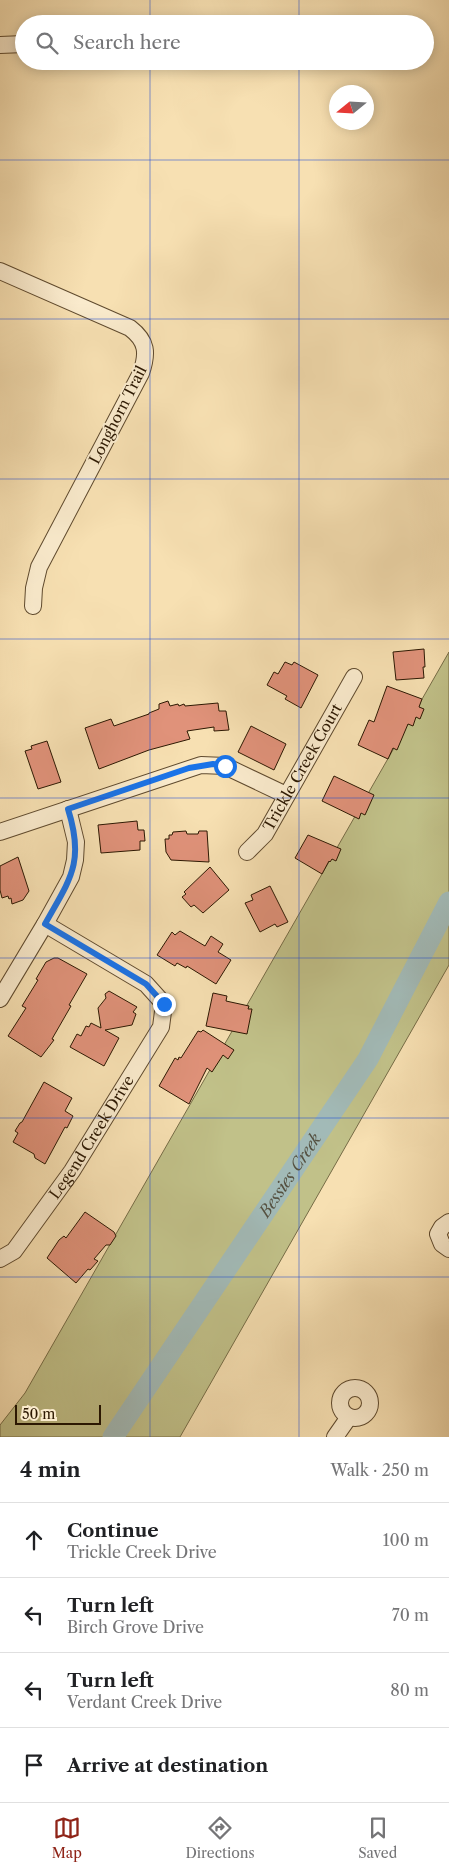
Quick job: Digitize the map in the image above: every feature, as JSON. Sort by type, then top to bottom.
[{"type":"street","points":[[0,45],[15,44]]},
{"type":"street","name":"Longhorn Trail","points":[[0,271],[130,328],[139,335],[145,346],[145,360],[141,373],[39,567],[34,588],[33,606]]},
{"type":"street","name":"Trickle Creek Court","points":[[246,852],[265,834],[354,678]]},
{"type":"street","points":[[0,832],[189,768],[213,764],[237,770],[286,795]]},
{"type":"street","points":[[0,998],[71,877],[75,860],[76,842],[68,809]]},
{"type":"street","name":"Legend Creek Drive","points":[[0,1259],[14,1251],[72,1171],[160,1027],[164,1004],[146,984],[45,924]]},
{"type":"street","points":[[449,1222],[442,1227],[438,1234],[442,1244],[449,1249]]},
{"type":"street","points":[[335,1437],[349,1417]]},
{"type":"green space","points":[[449,652],[449,965],[180,1437],[0,1437],[0,1425],[25,1393]]},
{"type":"building","points":[[424,649],[424,678],[396,680],[393,652]]},
{"type":"building","points":[[285,662],[292,665],[294,662],[318,675],[301,708],[285,699],[287,696],[267,685],[274,672],[278,674]]},
{"type":"building","points":[[387,686],[422,699],[419,707],[424,709],[420,719],[416,717],[413,726],[408,724],[397,750],[393,748],[388,759],[358,745],[369,720],[374,722]]},
{"type":"building","points":[[168,701],[170,706],[218,703],[219,711],[226,711],[229,730],[214,731],[214,727],[187,731],[190,739],[149,750],[99,769],[85,728],[111,719],[114,726],[149,714],[159,709],[159,704]]},
{"type":"building","points":[[251,726],[286,744],[274,770],[238,752]]},
{"type":"building","points":[[47,741],[61,782],[38,789],[25,751],[32,749],[31,746]]},
{"type":"building","points":[[334,776],[374,795],[365,815],[361,813],[359,819],[322,801]]},
{"type":"building","points":[[137,821],[138,830],[144,830],[145,841],[140,841],[140,850],[101,853],[98,825]]},
{"type":"building","points":[[186,831],[187,834],[198,834],[199,831],[207,831],[209,862],[171,860],[166,852],[165,839],[169,839],[169,835],[172,835],[173,832]]},
{"type":"building","points":[[308,835],[341,849],[336,861],[332,859],[329,861],[322,874],[295,858]]},
{"type":"building","points":[[18,857],[29,891],[23,900],[12,904],[11,898],[9,899],[8,896],[2,898],[0,866]]},
{"type":"building","points":[[210,867],[229,890],[203,913],[194,905],[191,907],[182,897],[186,894],[184,892]]},
{"type":"building","points":[[270,886],[288,922],[277,927],[275,924],[260,932],[245,903],[253,900],[251,895]]},
{"type":"building","points":[[180,931],[205,946],[211,936],[223,944],[218,952],[231,960],[216,984],[187,966],[186,968],[177,963],[175,966],[157,955],[172,932],[175,935]]},
{"type":"building","points":[[58,958],[87,974],[52,1039],[54,1040],[41,1057],[8,1036],[26,1008],[22,1006],[38,980],[36,979],[46,962]]},
{"type":"building","points":[[109,991],[137,1007],[133,1012],[136,1014],[132,1025],[105,1030],[119,1038],[104,1066],[70,1047],[77,1034],[81,1036],[86,1026],[89,1027],[91,1023],[101,1028],[98,1008],[106,998],[105,994]]},
{"type":"building","points":[[213,993],[227,996],[226,1001],[249,1006],[248,1009],[252,1009],[247,1034],[206,1026]]},
{"type":"building","points":[[203,1030],[234,1050],[228,1059],[223,1055],[212,1072],[207,1068],[189,1104],[159,1086],[175,1058],[178,1060],[179,1057],[181,1058],[198,1031],[201,1032]]},
{"type":"building","points":[[44,1082],[72,1098],[65,1111],[73,1116],[45,1164],[35,1158],[34,1154],[13,1142],[18,1133],[15,1131]]},
{"type":"building","points":[[85,1212],[114,1232],[116,1236],[110,1245],[106,1245],[94,1259],[98,1261],[76,1283],[47,1258],[59,1240],[64,1236],[66,1238]]},
{"type":"waterway","name":"Bessies Creek","points":[[113,1437],[368,1059],[449,902]]},
{"type":"route","points":[[164,1004],[146,984],[45,924],[71,877],[75,860],[76,842],[74,825],[68,809],[189,768],[213,764],[225,766]]}]
